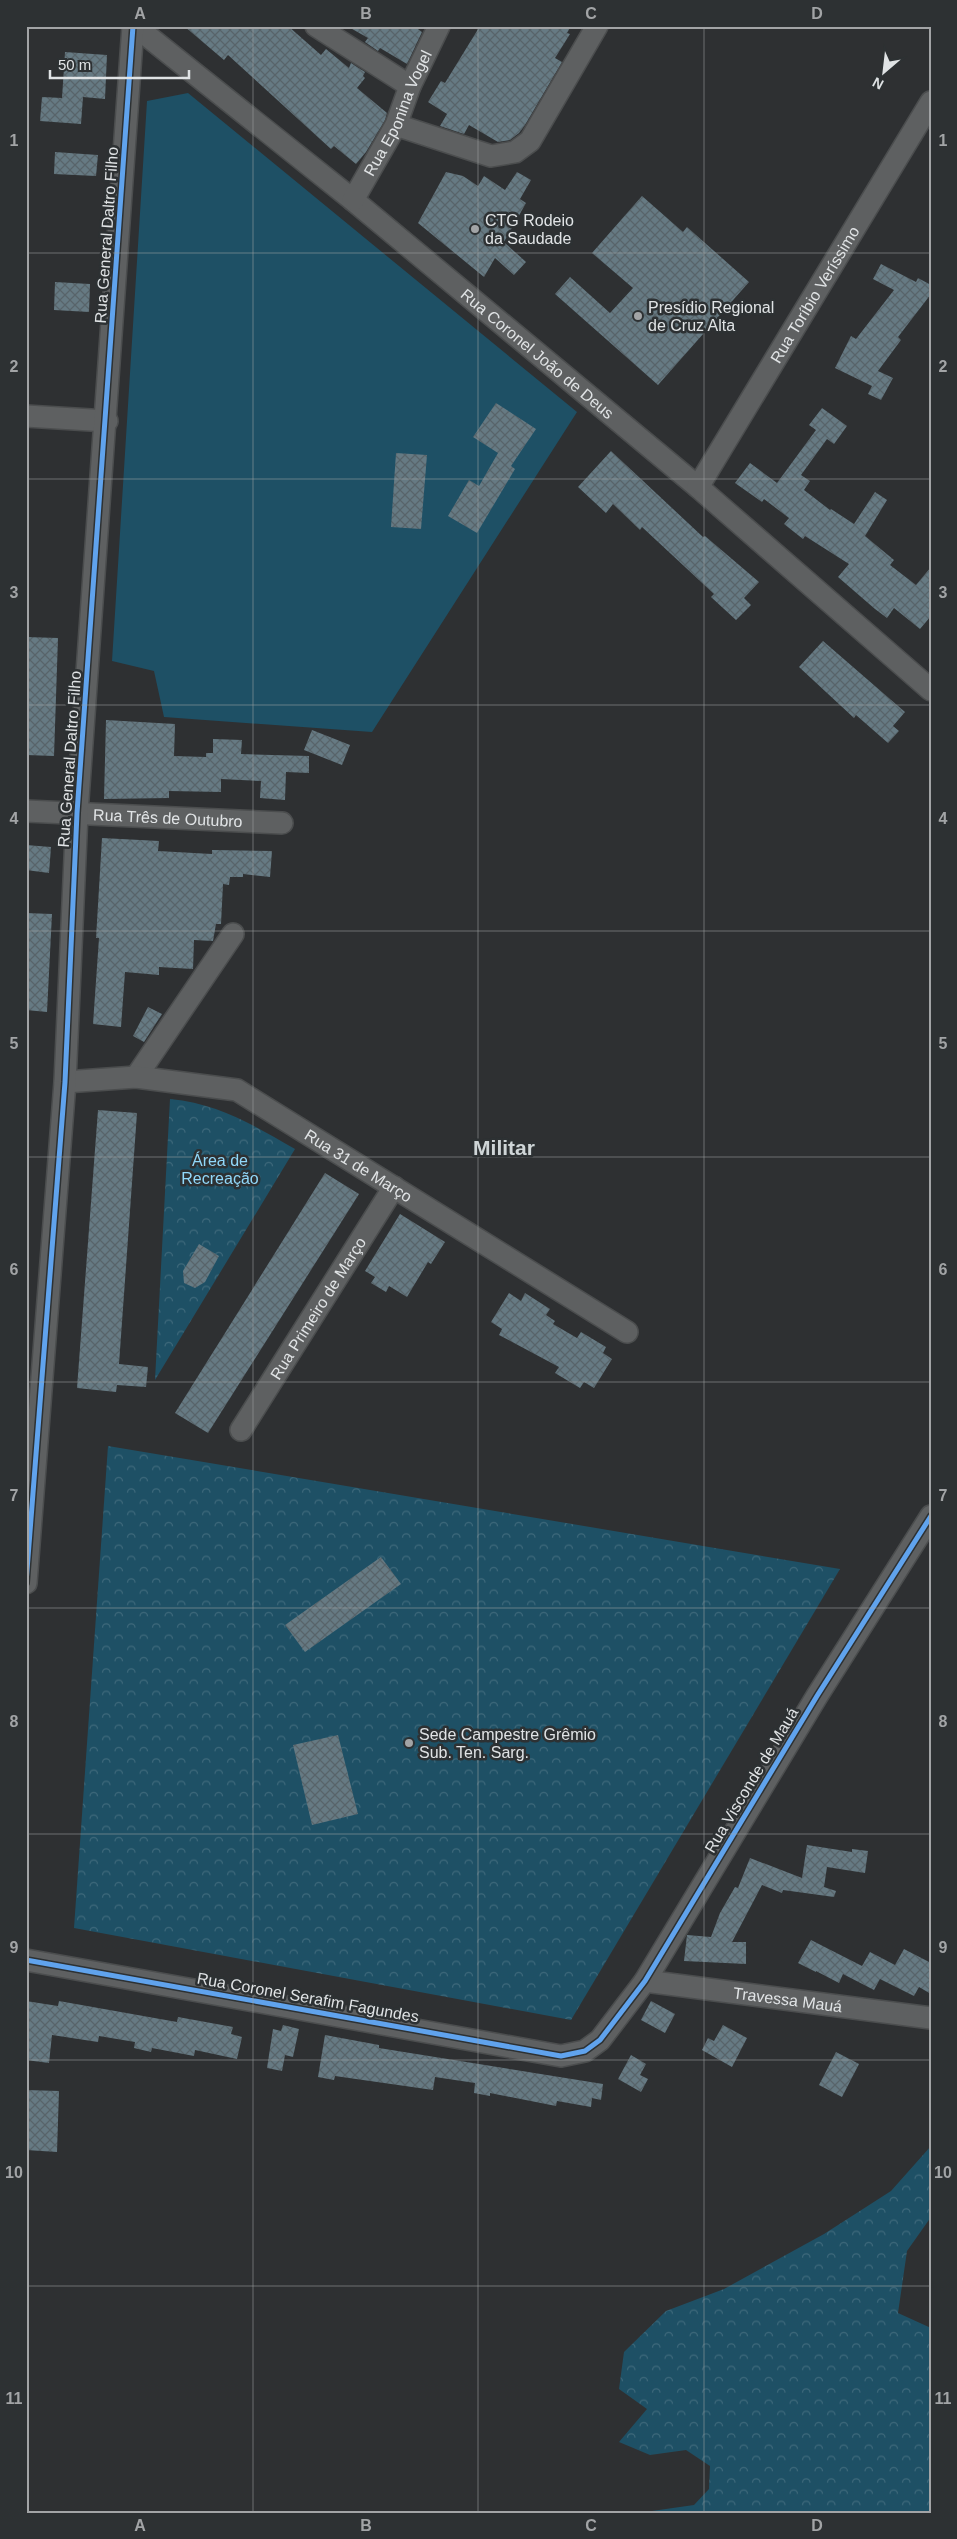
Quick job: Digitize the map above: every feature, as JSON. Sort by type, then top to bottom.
[{"type":"street","name":"Rua Coronel João de Deus","points":[[134,26],[353,200],[698,487],[931,690]]},
{"type":"street","name":"Rua General Daltro Filho","points":[[26,1583],[33,1381],[65,1082],[77,813],[134,26]]},
{"type":"street","points":[[316,26],[410,86]]},
{"type":"street","name":"Rua Eponina Vogel","points":[[353,200],[396,125],[410,86],[439,26]]},
{"type":"street","points":[[396,125],[491,156],[515,152],[530,141],[597,26]]},
{"type":"street","name":"Rua Toríbio Veríssimo","points":[[698,487],[931,102]]},
{"type":"street","points":[[26,416],[106,421]]},
{"type":"street","name":"Rua Três de Outubro","points":[[26,810],[282,824]]},
{"type":"street","points":[[136,1077],[234,934]]},
{"type":"street","name":"Rua 31 de Março","points":[[65,1082],[136,1077],[237,1090],[627,1332]]},
{"type":"street","name":"Rua Primeiro de Março","points":[[240,1430],[394,1188]]},
{"type":"street","name":"Rua Visconde de Mauá","points":[[585,2051],[600,2040],[645,1981],[817,1696],[931,1516]]},
{"type":"street","name":"Rua Coronel Serafim Fagundes","points":[[26,1960],[561,2056],[585,2051]]},
{"type":"street","name":"Travessa Mauá","points":[[645,1981],[931,2018]]},
{"type":"green space","points":[[188,93],[577,412],[372,732],[164,717],[154,671],[112,661],[147,101]]},
{"type":"green space","name":"Área de Recreação","points":[[170,1099],[205,1106],[236,1117],[295,1149],[155,1380]]},
{"type":"green space","name":"Sede Campestre Grêmio Sub. Ten. Sarg.","points":[[108,1446],[840,1569],[571,2020],[74,1928]]},
{"type":"green space","points":[[931,2146],[931,2217],[907,2251],[898,2313],[931,2328],[931,2513],[638,2513],[694,2505],[709,2489],[710,2466],[686,2450],[650,2455],[619,2442],[647,2409],[619,2389],[624,2352],[666,2311],[724,2289],[824,2234],[891,2191]]},
{"type":"building","points":[[184,26],[288,26],[321,55],[326,49],[349,68],[351,63],[365,72],[363,76],[365,78],[357,88],[387,113],[385,120],[366,152],[356,164],[334,146],[331,149],[228,55],[224,60]]},
{"type":"building","points":[[347,26],[414,26],[422,32],[407,64],[380,48],[378,51],[365,42],[368,38]]},
{"type":"building","points":[[480,26],[571,26],[567,33],[570,34],[555,58],[562,62],[525,125],[510,140],[498,142],[469,125],[464,134],[440,126],[447,114],[428,102],[441,81],[445,83]]},
{"type":"building","points":[[65,52],[107,55],[105,99],[83,97],[81,124],[40,121],[42,97],[62,98]]},
{"type":"building","points":[[55,152],[98,155],[96,176],[54,174]]},
{"type":"building","points":[[446,172],[463,176],[478,186],[484,176],[505,190],[517,172],[531,180],[520,199],[526,203],[504,242],[526,262],[514,275],[495,258],[484,277],[418,223]]},
{"type":"building","points":[[642,196],[683,232],[687,227],[749,282],[658,385],[555,294],[570,277],[610,313],[633,288],[592,253]]},
{"type":"building","points":[[881,264],[916,282],[918,278],[931,285],[931,294],[898,337],[901,340],[878,371],[893,378],[881,400],[868,394],[872,386],[835,368],[851,336],[856,339],[894,290],[873,279]]},
{"type":"building","points":[[55,282],[90,284],[89,312],[54,310]]},
{"type":"building","points":[[496,403],[536,429],[511,466],[515,469],[477,533],[448,516],[469,480],[479,486],[498,453],[473,437]]},
{"type":"building","points":[[822,408],[847,426],[834,444],[827,439],[801,475],[810,481],[804,490],[830,510],[854,524],[875,492],[887,500],[865,536],[894,560],[890,565],[916,585],[931,567],[931,616],[920,629],[894,608],[887,618],[875,609],[838,577],[849,564],[805,536],[803,539],[784,524],[789,518],[764,499],[762,502],[735,483],[750,463],[777,483],[816,430],[809,425]]},
{"type":"building","points":[[611,451],[703,537],[705,536],[759,582],[744,598],[751,605],[736,620],[711,597],[714,594],[642,527],[640,530],[613,504],[606,513],[578,487]]},
{"type":"building","points":[[396,453],[427,455],[421,529],[391,527]]},
{"type":"building","points":[[26,637],[58,638],[54,756],[26,755]]},
{"type":"building","points":[[823,641],[905,712],[893,726],[899,731],[888,743],[856,715],[854,718],[799,667]]},
{"type":"building","points":[[106,720],[175,724],[174,756],[206,757],[206,753],[213,753],[213,739],[242,740],[241,754],[309,756],[309,773],[286,772],[285,800],[260,798],[261,781],[221,779],[221,792],[169,791],[169,798],[104,799]]},
{"type":"building","points":[[312,730],[350,745],[342,765],[304,750]]},
{"type":"building","points":[[102,838],[159,841],[158,851],[212,854],[212,850],[272,851],[270,877],[243,874],[243,877],[230,877],[229,885],[223,884],[221,924],[216,924],[213,941],[194,940],[193,969],[159,967],[159,975],[125,972],[121,1027],[93,1024],[99,938],[96,938]]},
{"type":"building","points":[[26,845],[51,847],[49,873],[26,870]]},
{"type":"building","points":[[26,913],[52,914],[47,1012],[26,1010]]},
{"type":"building","points":[[148,1007],[162,1014],[144,1042],[133,1036]]},
{"type":"building","points":[[98,1110],[137,1113],[119,1364],[148,1367],[146,1387],[117,1385],[116,1392],[77,1388]]},
{"type":"building","points":[[325,1173],[359,1194],[208,1433],[175,1413]]},
{"type":"building","points":[[400,1214],[445,1242],[431,1264],[428,1262],[407,1297],[389,1286],[386,1292],[371,1283],[375,1277],[365,1271]]},
{"type":"building","points":[[199,1244],[219,1256],[205,1282],[195,1288],[184,1283],[183,1271]]},
{"type":"building","points":[[509,1293],[521,1301],[525,1293],[550,1309],[546,1315],[555,1321],[553,1324],[577,1338],[581,1332],[606,1347],[603,1353],[612,1359],[594,1388],[584,1382],[580,1388],[555,1373],[559,1367],[499,1335],[502,1329],[491,1322]]},
{"type":"building","points":[[381,1557],[401,1584],[305,1652],[285,1625]]},
{"type":"building","points":[[338,1735],[358,1814],[312,1825],[293,1745]]},
{"type":"building","points":[[807,1845],[852,1852],[852,1849],[868,1851],[865,1873],[827,1867],[824,1887],[836,1891],[834,1897],[783,1890],[782,1893],[762,1885],[732,1942],[746,1942],[746,1964],[684,1961],[687,1935],[711,1937],[720,1913],[735,1887],[738,1888],[750,1858],[802,1878]]},
{"type":"building","points":[[811,1940],[862,1966],[870,1952],[895,1965],[904,1949],[931,1963],[931,1994],[919,1987],[914,1996],[880,1979],[874,1990],[843,1974],[839,1983],[798,1963]]},
{"type":"building","points":[[26,2001],[58,2006],[59,2001],[177,2022],[178,2017],[233,2027],[231,2034],[242,2037],[237,2059],[195,2050],[194,2056],[152,2048],[151,2052],[134,2048],[135,2042],[99,2036],[98,2042],[52,2035],[49,2063],[26,2060]]},
{"type":"building","points":[[651,2001],[675,2014],[665,2033],[641,2020]]},
{"type":"building","points":[[283,2025],[299,2029],[293,2057],[285,2055],[282,2071],[267,2068],[273,2029],[281,2031]]},
{"type":"building","points":[[723,2025],[747,2038],[732,2067],[702,2050],[708,2038],[714,2041]]},
{"type":"building","points":[[325,2035],[379,2045],[379,2048],[603,2084],[601,2100],[592,2098],[591,2107],[557,2101],[556,2106],[490,2093],[490,2096],[474,2093],[475,2083],[435,2077],[433,2090],[335,2076],[334,2080],[318,2077]]},
{"type":"building","points":[[836,2052],[859,2064],[842,2097],[819,2085]]},
{"type":"building","points":[[631,2055],[646,2064],[640,2075],[648,2079],[641,2092],[618,2079]]},
{"type":"building","points":[[26,2090],[59,2091],[57,2152],[26,2150]]},
{"type":"cycle path","points":[[26,1583],[65,1082],[77,813],[133,26]]},
{"type":"cycle path","points":[[26,1960],[561,2056],[585,2051],[600,2040],[645,1981],[817,1696],[931,1516]]},
{"type":"place","name":"CTG Rodeio da Saudade","points":[[475,229]]},
{"type":"place","name":"Presídio Regional de Cruz Alta","points":[[638,316]]},
{"type":"place","name":"Sede Campestre Grêmio Sub. Ten. Sarg.","points":[[409,1743]]},
{"type":"district","name":"Militar","points":[[504,1148]]}]
